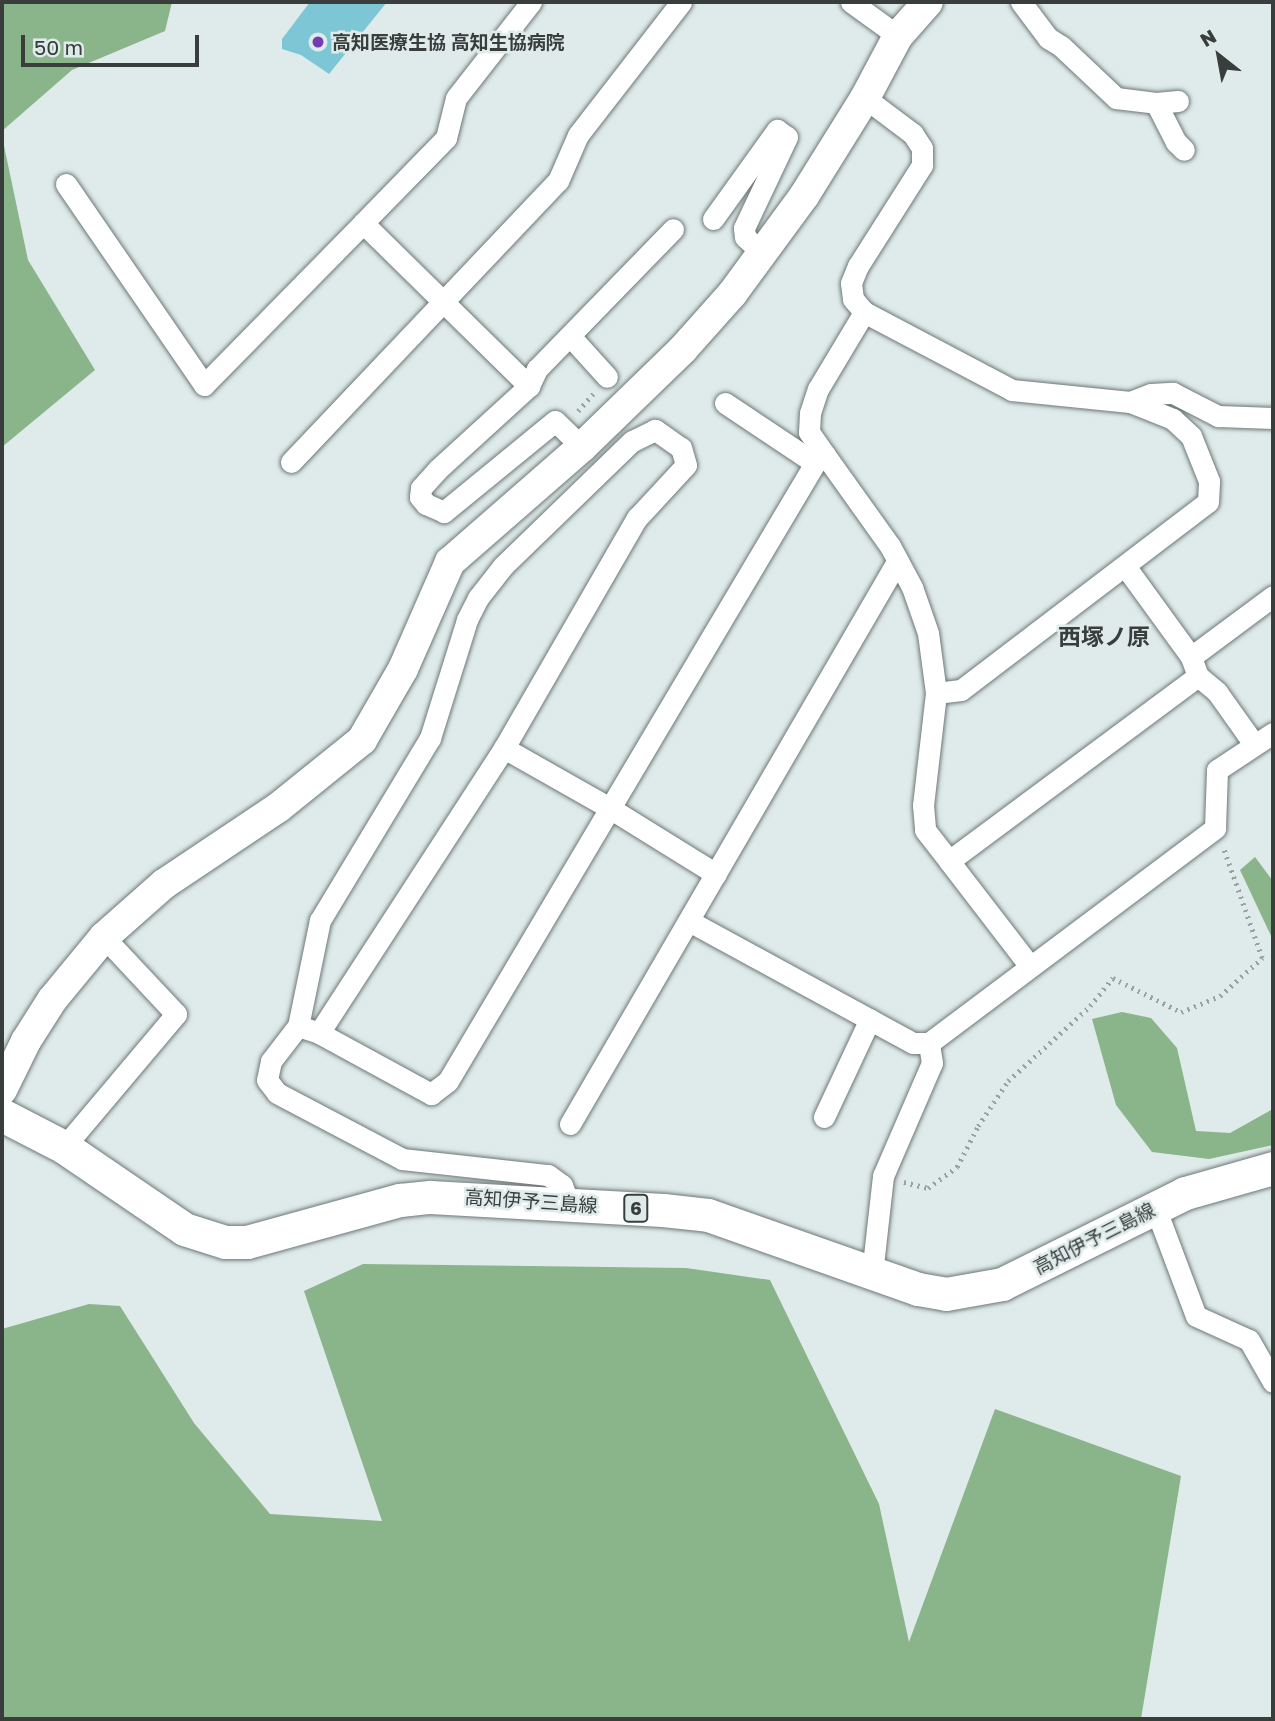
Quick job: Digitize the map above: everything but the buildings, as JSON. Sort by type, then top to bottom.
[{"type":"main road","name":"高知伊予三島線","points":[[2,1115],[64,1147],[184,1229],[225,1242],[247,1242],[400,1200],[430,1197],[569,1204],[708,1215],[872,1274],[918,1289],[947,1294],[1002,1284],[1185,1193],[1273,1168]]},
{"type":"street","points":[[66,184],[204,385],[446,138],[456,98],[531,2]]},
{"type":"street","points":[[290,462],[558,181],[578,135],[681,2]]},
{"type":"street","points":[[851,2],[898,36]]},
{"type":"street","points":[[2,1090],[20,1052],[52,1000],[104,937],[164,884],[279,807],[362,740],[403,669],[450,562],[582,447],[682,349],[762,253],[804,196],[865,98],[898,36],[928,2]]},
{"type":"street","points":[[1021,2],[1048,38],[1062,46],[1116,98],[1156,103],[1178,101]]},
{"type":"street","points":[[865,98],[913,134],[922,148],[922,165],[858,266],[851,283],[853,299],[864,312],[1012,390],[1130,402],[1173,419],[1191,436],[1209,481],[1208,502],[961,690],[936,693]]},
{"type":"street","points":[[1156,103],[1176,142],[1184,150]]},
{"type":"street","points":[[713,219],[777,130],[787,137],[744,228],[745,237],[762,253]]},
{"type":"street","points":[[363,223],[529,386]]},
{"type":"street","points":[[582,447],[555,421],[444,512],[426,504],[420,497],[421,488],[437,470],[529,386],[537,369],[673,229]]},
{"type":"street","points":[[864,312],[818,389],[810,413],[809,432],[820,459],[898,560],[912,587],[928,633],[936,693],[923,805],[925,830],[1029,965]]},
{"type":"street","points":[[570,335],[607,377]]},
{"type":"street","points":[[1130,402],[1151,394],[1173,393],[1217,416],[1273,418]]},
{"type":"street","points":[[725,403],[820,459]]},
{"type":"street","points":[[319,1033],[504,748],[637,518],[686,465],[681,448],[655,430],[632,441],[503,566],[478,598],[467,620],[430,738],[320,920],[298,1026],[271,1061],[267,1080],[276,1093],[401,1159],[548,1175],[562,1185],[569,1204]]},
{"type":"street","points":[[298,1026],[319,1033],[431,1094],[448,1081],[608,807],[820,459]]},
{"type":"street","points":[[570,1125],[898,560]]},
{"type":"street","points":[[1125,566],[1194,666],[1217,692],[1254,744]]},
{"type":"street","points":[[949,861],[1194,666],[1273,596]]},
{"type":"street","points":[[689,920],[913,1043],[929,1043],[1029,965],[1215,828],[1217,770],[1273,733]]},
{"type":"street","points":[[504,748],[608,807],[716,874]]},
{"type":"street","points":[[64,1147],[176,1014],[104,937]]},
{"type":"street","points":[[824,1117],[870,1019]]},
{"type":"street","points":[[872,1274],[883,1176],[932,1063],[929,1043]]},
{"type":"street","points":[[1155,1207],[1196,1316],[1249,1340],[1273,1382]]},
{"type":"path","points":[[883,1176],[928,1188],[957,1167],[978,1126],[1007,1081],[1090,1006],[1113,978],[1181,1012],[1220,996],[1262,958],[1215,828]]},
{"type":"green space","points":[[2,2],[172,2],[165,31],[72,70],[2,131]]},
{"type":"green space","points":[[2,136],[28,260],[95,370],[2,447]]},
{"type":"green space","points":[[1255,857],[1273,881],[1273,940],[1240,870]]},
{"type":"green space","points":[[1122,1012],[1151,1018],[1177,1048],[1196,1131],[1230,1133],[1273,1109],[1273,1145],[1209,1159],[1152,1152],[1116,1105],[1092,1019]]},
{"type":"green space","points":[[363,1264],[686,1268],[770,1280],[879,1504],[909,1642],[995,1409],[1181,1476],[1141,1719],[2,1719],[2,1329],[89,1304],[120,1306],[194,1423],[270,1514],[382,1521],[304,1291]]},
{"type":"place","name":"高知医療生協 高知生協病院","points":[[318,42]]},
{"type":"district","name":"西塚ノ原","points":[[1104,636]]}]
